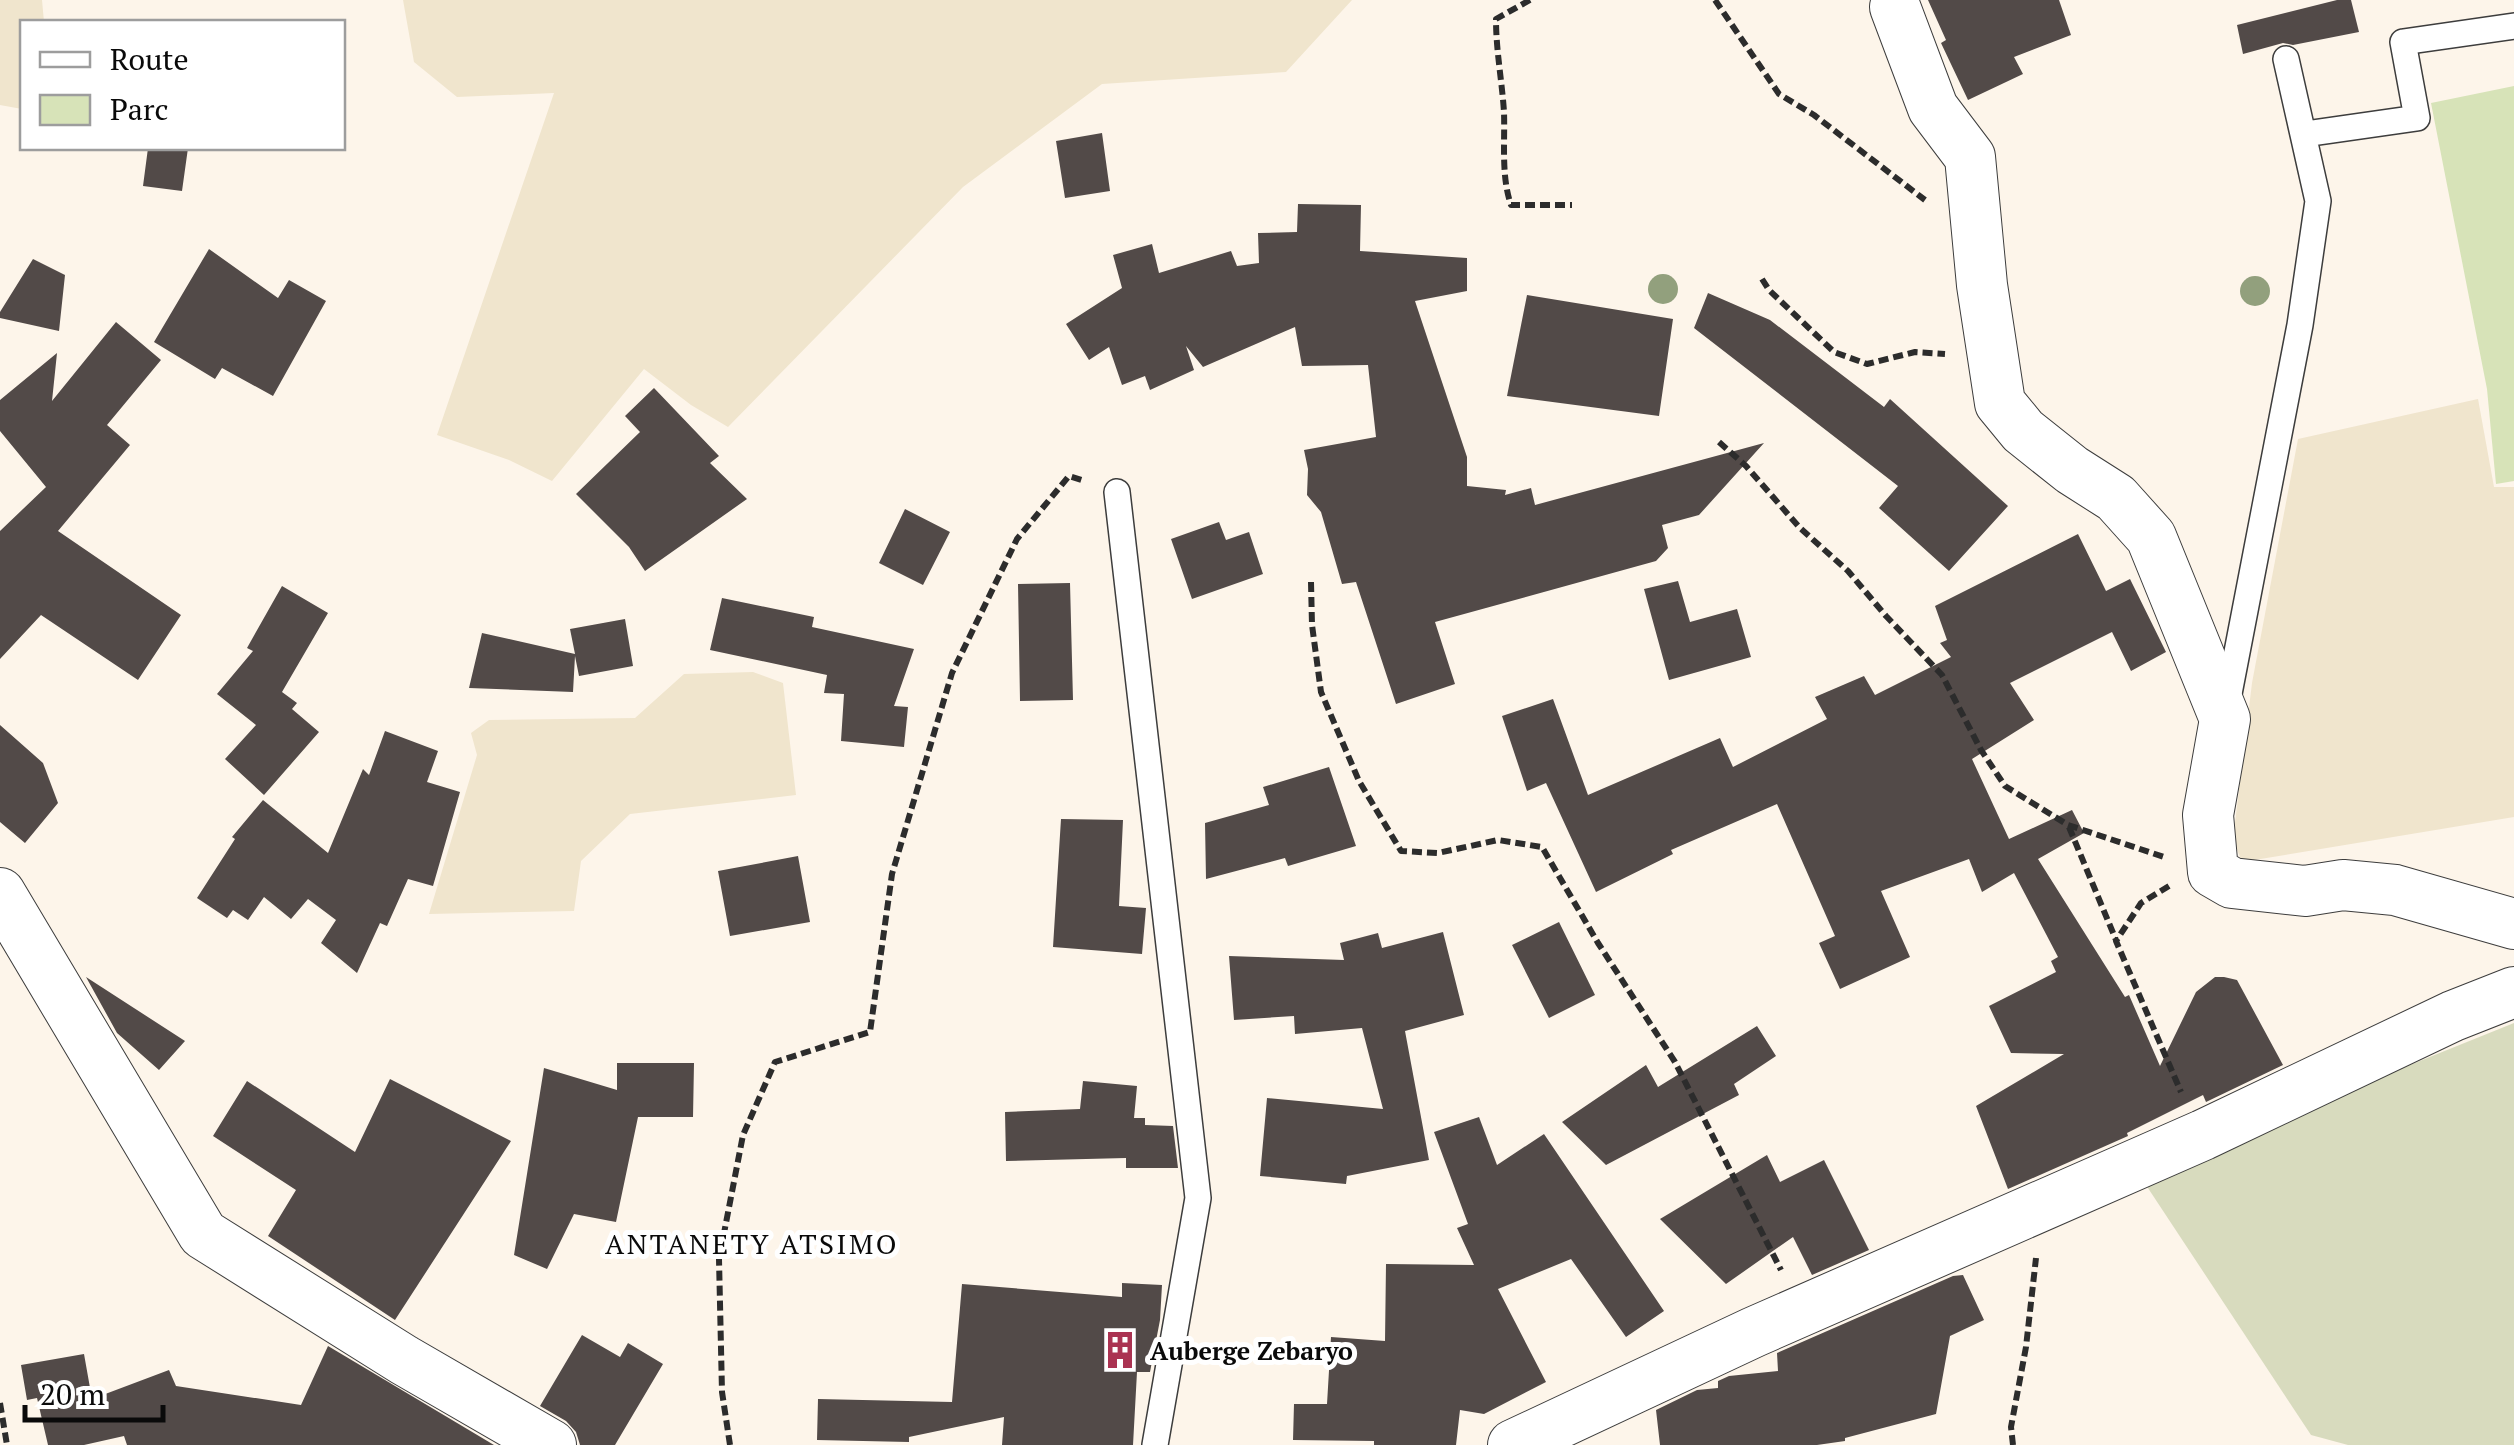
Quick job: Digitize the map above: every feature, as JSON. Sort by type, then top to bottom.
[{"type":"street","points":[[1895,6],[1934,108],[1970,157],[2000,403],[2023,431],[2072,470],[2116,498],[2152,537],[2225,719],[2208,815],[2213,872],[2232,883],[2305,892],[2343,884],[2395,890],[2514,924]]},
{"type":"street","points":[[0,893],[204,1234],[404,1360],[551,1445]]},
{"type":"street","points":[[1512,1445],[1802,1311],[2202,1135],[2453,1016],[2514,992]]},
{"type":"lane","points":[[2305,134],[2416,118],[2404,42],[2514,26]]},
{"type":"lane","points":[[2225,719],[2300,325],[2318,201],[2286,59]]},
{"type":"lane","points":[[1117,492],[1198,1198],[1155,1445]]},
{"type":"path","points":[[1530,0],[1496,19],[1496,57],[1504,106],[1505,186],[1511,205],[1572,205]]},
{"type":"path","points":[[1715,0],[1779,94],[1814,115],[1900,184],[1977,233]]},
{"type":"path","points":[[1762,279],[1768,290],[1834,352],[1867,364],[1915,352],[1968,358],[1994,366]]},
{"type":"path","points":[[1719,442],[1746,466],[1800,528],[1848,571],[1942,675],[2005,786],[2068,825],[2213,872]]},
{"type":"path","points":[[730,1445],[722,1392],[719,1259],[743,1135],[774,1062],[870,1032],[892,874],[952,672],[1017,539],[1069,476],[1117,492]]},
{"type":"path","points":[[1311,582],[1321,692],[1360,782],[1402,851],[1438,854],[1498,840],[1542,847],[1598,943],[1676,1062],[1802,1311]]},
{"type":"path","points":[[2068,825],[2156,1039],[2202,1135]]},
{"type":"path","points":[[2116,941],[2141,903],[2171,885],[2213,872]]},
{"type":"path","points":[[2013,1445],[2011,1426],[2026,1347],[2044,1204]]},
{"type":"path","points":[[0,1403],[7,1445]]},
{"type":"shaded area","points":[[0,0],[42,0],[44,20],[20,20],[20,109],[0,105]]},
{"type":"shaded area","points":[[403,0],[1352,0],[1286,72],[1102,84],[963,187],[728,427],[644,369],[552,481],[509,460],[437,435],[554,93],[457,97],[414,62]]},
{"type":"shaded area","points":[[2478,399],[2494,487],[2514,487],[2514,817],[2242,862],[2233,839],[2252,683],[2298,439]]},
{"type":"shaded area","points":[[753,672],[783,683],[796,795],[630,814],[581,861],[574,911],[429,914],[477,755],[471,733],[489,720],[635,718],[684,674]]},
{"type":"green space","points":[[2514,86],[2514,481],[2496,484],[2487,389],[2431,103]]},
{"type":"green space","points":[[2514,1023],[2514,1445],[2348,1445],[2311,1435],[2142,1179],[2224,1140]]},
{"type":"building","points":[[1928,0],[2059,0],[2071,35],[2014,57],[2023,74],[1968,100],[1941,43],[1946,40]]},
{"type":"building","points":[[2351,0],[2359,32],[2293,45],[2283,43],[2243,54],[2237,25]]},
{"type":"building","points":[[1102,133],[1110,191],[1065,198],[1056,141]]},
{"type":"building","points":[[148,150],[188,150],[182,191],[143,186]]},
{"type":"building","points":[[1298,204],[1361,205],[1360,251],[1467,258],[1467,291],[1415,301],[1467,457],[1467,486],[1506,490],[1505,495],[1531,488],[1535,505],[1764,443],[1699,515],[1662,525],[1668,548],[1656,561],[1435,622],[1455,684],[1396,704],[1356,582],[1342,584],[1321,512],[1307,495],[1304,450],[1376,437],[1368,365],[1302,366],[1295,327],[1203,367],[1186,346],[1194,370],[1150,390],[1145,376],[1122,385],[1109,347],[1089,360],[1066,324],[1122,288],[1113,255],[1152,244],[1159,273],[1231,251],[1237,266],[1259,263],[1258,233],[1297,232]]},
{"type":"building","points":[[209,249],[278,298],[289,280],[326,301],[273,396],[222,368],[215,379],[154,342]]},
{"type":"building","points":[[33,259],[65,275],[59,331],[0,318]]},
{"type":"building","points":[[1708,293],[1770,320],[1884,407],[1890,399],[2008,506],[1949,571],[1879,508],[1898,486],[1694,328]]},
{"type":"building","points":[[1527,295],[1673,319],[1659,416],[1507,396]]},
{"type":"building","points":[[116,322],[161,360],[107,425],[130,445],[58,531],[181,615],[138,680],[41,615],[0,659],[0,531],[46,487],[0,431],[0,400],[57,353],[52,401]]},
{"type":"building","points":[[654,388],[719,456],[710,463],[747,499],[645,571],[629,547],[576,494],[640,432],[625,416]]},
{"type":"building","points":[[905,509],[950,532],[923,585],[879,563]]},
{"type":"building","points":[[1219,522],[1226,540],[1249,532],[1263,574],[1192,599],[1171,539]]},
{"type":"building","points":[[2078,534],[2106,591],[2130,579],[2166,652],[2131,671],[2112,632],[2010,683],[2034,720],[1972,759],[2009,839],[2072,810],[2084,833],[2038,859],[2125,997],[2129,995],[2160,1066],[2196,992],[2215,977],[2237,980],[2283,1065],[2206,1102],[2203,1095],[2127,1133],[2128,1136],[2008,1189],[1976,1106],[2064,1054],[2011,1053],[1989,1006],[2056,972],[2051,961],[2058,957],[2014,873],[1982,892],[1969,859],[1881,891],[1910,957],[1840,989],[1819,943],[1835,936],[1777,804],[1671,850],[1673,854],[1596,892],[1546,783],[1527,791],[1502,716],[1553,699],[1588,795],[1720,738],[1733,767],[1827,719],[1815,697],[1864,676],[1875,695],[1951,657],[1940,643],[1947,640],[1935,606]]},
{"type":"building","points":[[1678,581],[1690,622],[1737,609],[1751,657],[1669,680],[1644,589]]},
{"type":"building","points":[[1070,583],[1073,700],[1020,701],[1018,584]]},
{"type":"building","points":[[282,586],[328,613],[282,692],[297,703],[292,709],[319,732],[264,795],[225,759],[256,725],[217,694],[253,651],[247,648]]},
{"type":"building","points":[[722,598],[814,617],[812,627],[914,649],[894,706],[908,707],[904,747],[841,741],[844,694],[824,693],[827,675],[710,650]]},
{"type":"building","points":[[625,619],[633,666],[579,676],[575,656],[573,692],[469,688],[482,633],[575,654],[570,629]]},
{"type":"building","points":[[0,725],[43,763],[58,803],[25,843],[0,822]]},
{"type":"building","points":[[385,731],[438,751],[427,782],[460,792],[433,886],[408,879],[387,926],[380,923],[357,973],[321,943],[336,920],[308,899],[291,919],[264,897],[248,920],[233,910],[227,918],[197,898],[235,839],[232,837],[263,800],[328,853],[363,769],[369,775]]},
{"type":"building","points":[[1329,767],[1356,846],[1288,866],[1285,858],[1206,879],[1205,823],[1269,805],[1263,787]]},
{"type":"building","points":[[1061,819],[1123,820],[1119,906],[1146,908],[1142,954],[1053,947]]},
{"type":"building","points":[[798,856],[810,922],[730,936],[718,871]]},
{"type":"building","points":[[1559,922],[1595,995],[1549,1018],[1512,945]]},
{"type":"building","points":[[1443,932],[1464,1015],[1405,1031],[1429,1160],[1347,1176],[1346,1184],[1260,1176],[1267,1098],[1383,1109],[1362,1028],[1295,1034],[1294,1016],[1234,1020],[1229,956],[1344,960],[1340,943],[1378,933],[1382,948]]},
{"type":"building","points":[[86,977],[185,1041],[159,1070],[117,1033]]},
{"type":"building","points":[[1757,1026],[1776,1056],[1734,1084],[1739,1095],[1606,1165],[1562,1122],[1646,1065],[1658,1087]]},
{"type":"building","points":[[617,1063],[694,1063],[693,1117],[638,1117],[616,1222],[574,1214],[547,1269],[514,1255],[544,1068],[617,1090]]},
{"type":"building","points":[[390,1079],[511,1141],[395,1320],[268,1236],[296,1190],[213,1136],[247,1081],[355,1152]]},
{"type":"building","points":[[1083,1081],[1137,1086],[1134,1118],[1145,1118],[1145,1125],[1173,1126],[1178,1168],[1126,1168],[1126,1158],[1006,1161],[1005,1112],[1080,1109]]},
{"type":"building","points":[[1479,1117],[1497,1165],[1544,1134],[1664,1311],[1626,1337],[1571,1259],[1498,1289],[1546,1382],[1484,1414],[1460,1410],[1456,1445],[1293,1440],[1294,1404],[1327,1404],[1331,1337],[1385,1341],[1386,1264],[1474,1265],[1457,1228],[1468,1224],[1434,1132]]},
{"type":"building","points":[[1767,1155],[1780,1182],[1824,1160],[1869,1250],[1812,1275],[1793,1237],[1726,1284],[1660,1219]]},
{"type":"building","points":[[1963,1275],[1984,1320],[1950,1336],[1936,1414],[1845,1441],[1817,1445],[1660,1445],[1656,1410],[1697,1390],[1718,1388],[1718,1381],[1729,1376],[1778,1371],[1777,1353]]},
{"type":"building","points":[[1122,1283],[1162,1285],[1150,1372],[1137,1372],[1133,1445],[1002,1445],[1004,1417],[909,1437],[909,1442],[817,1440],[818,1399],[952,1402],[962,1284],[1122,1297]]},
{"type":"building","points":[[582,1335],[620,1357],[628,1343],[663,1364],[615,1445],[580,1445],[576,1432],[566,1421],[540,1406]]},
{"type":"building","points":[[328,1346],[494,1445],[127,1445],[124,1436],[84,1445],[48,1445],[37,1398],[27,1400],[21,1365],[84,1354],[92,1399],[169,1370],[176,1386],[301,1405]]},
{"type":"place","name":"Auberge Zebaryo","points":[[1120,1350]]},
{"type":"district","name":"ANTANETY ATSIMO","points":[[752,1243]]}]
